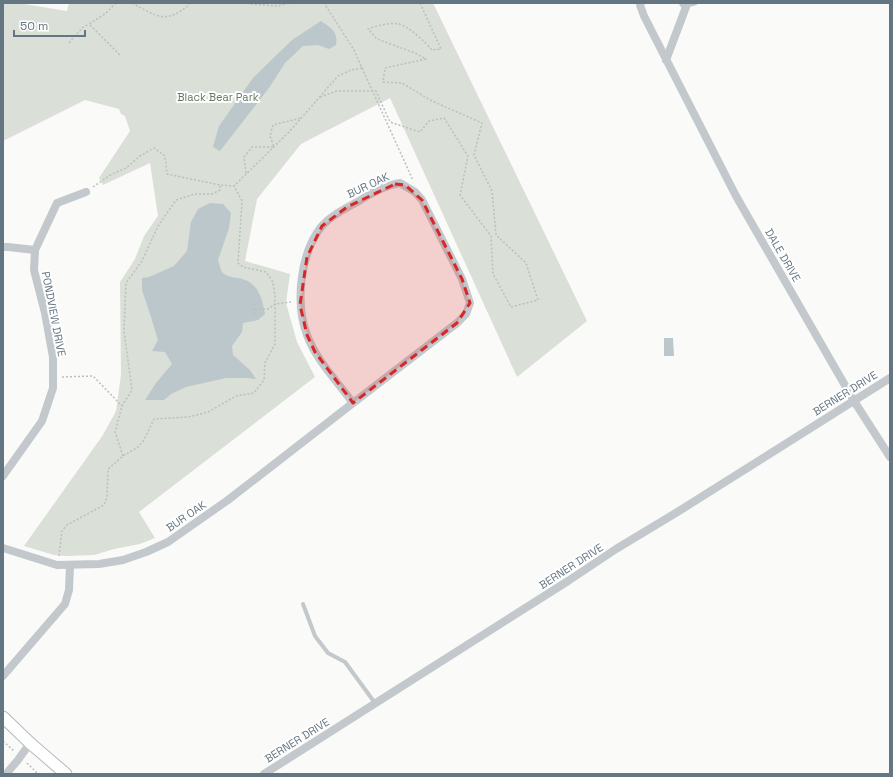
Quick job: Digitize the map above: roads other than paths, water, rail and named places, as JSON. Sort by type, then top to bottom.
[{"type":"street","name":"DALE DRIVE","points":[[641,3],[640,5],[644,16],[736,196],[854,401],[890,457]]},
{"type":"street","points":[[666,60],[685,5]]},
{"type":"street","name":"BUR OAK","points":[[3,548],[57,565],[99,564],[123,560],[168,542],[228,500],[457,323],[466,314],[470,304],[462,280],[422,200],[415,192],[400,183],[380,190],[347,207],[334,216],[322,226],[313,240],[307,257],[300,291],[302,319],[305,330],[315,352],[353,403]]},
{"type":"street","name":"PONDVIEW DRIVE","points":[[3,476],[42,421],[53,388],[53,357],[45,313],[34,270],[35,250],[57,203],[86,192]]},
{"type":"street","points":[[3,247],[35,250]]},
{"type":"street","name":"BERNER DRIVE","points":[[264,774],[556,589],[616,549],[679,512],[890,378]]},
{"type":"street","points":[[3,676],[65,604],[70,590],[70,565]]},
{"type":"street","points":[[3,717],[66,774]]},
{"type":"street","points":[[6,774],[30,743]]},
{"type":"lane","points":[[685,5],[696,3]]},
{"type":"lane","points":[[303,604],[315,636],[328,653],[345,662],[375,704]]},
{"type":"park label","name":"Black Bear Park","points":[[218,97]]}]
